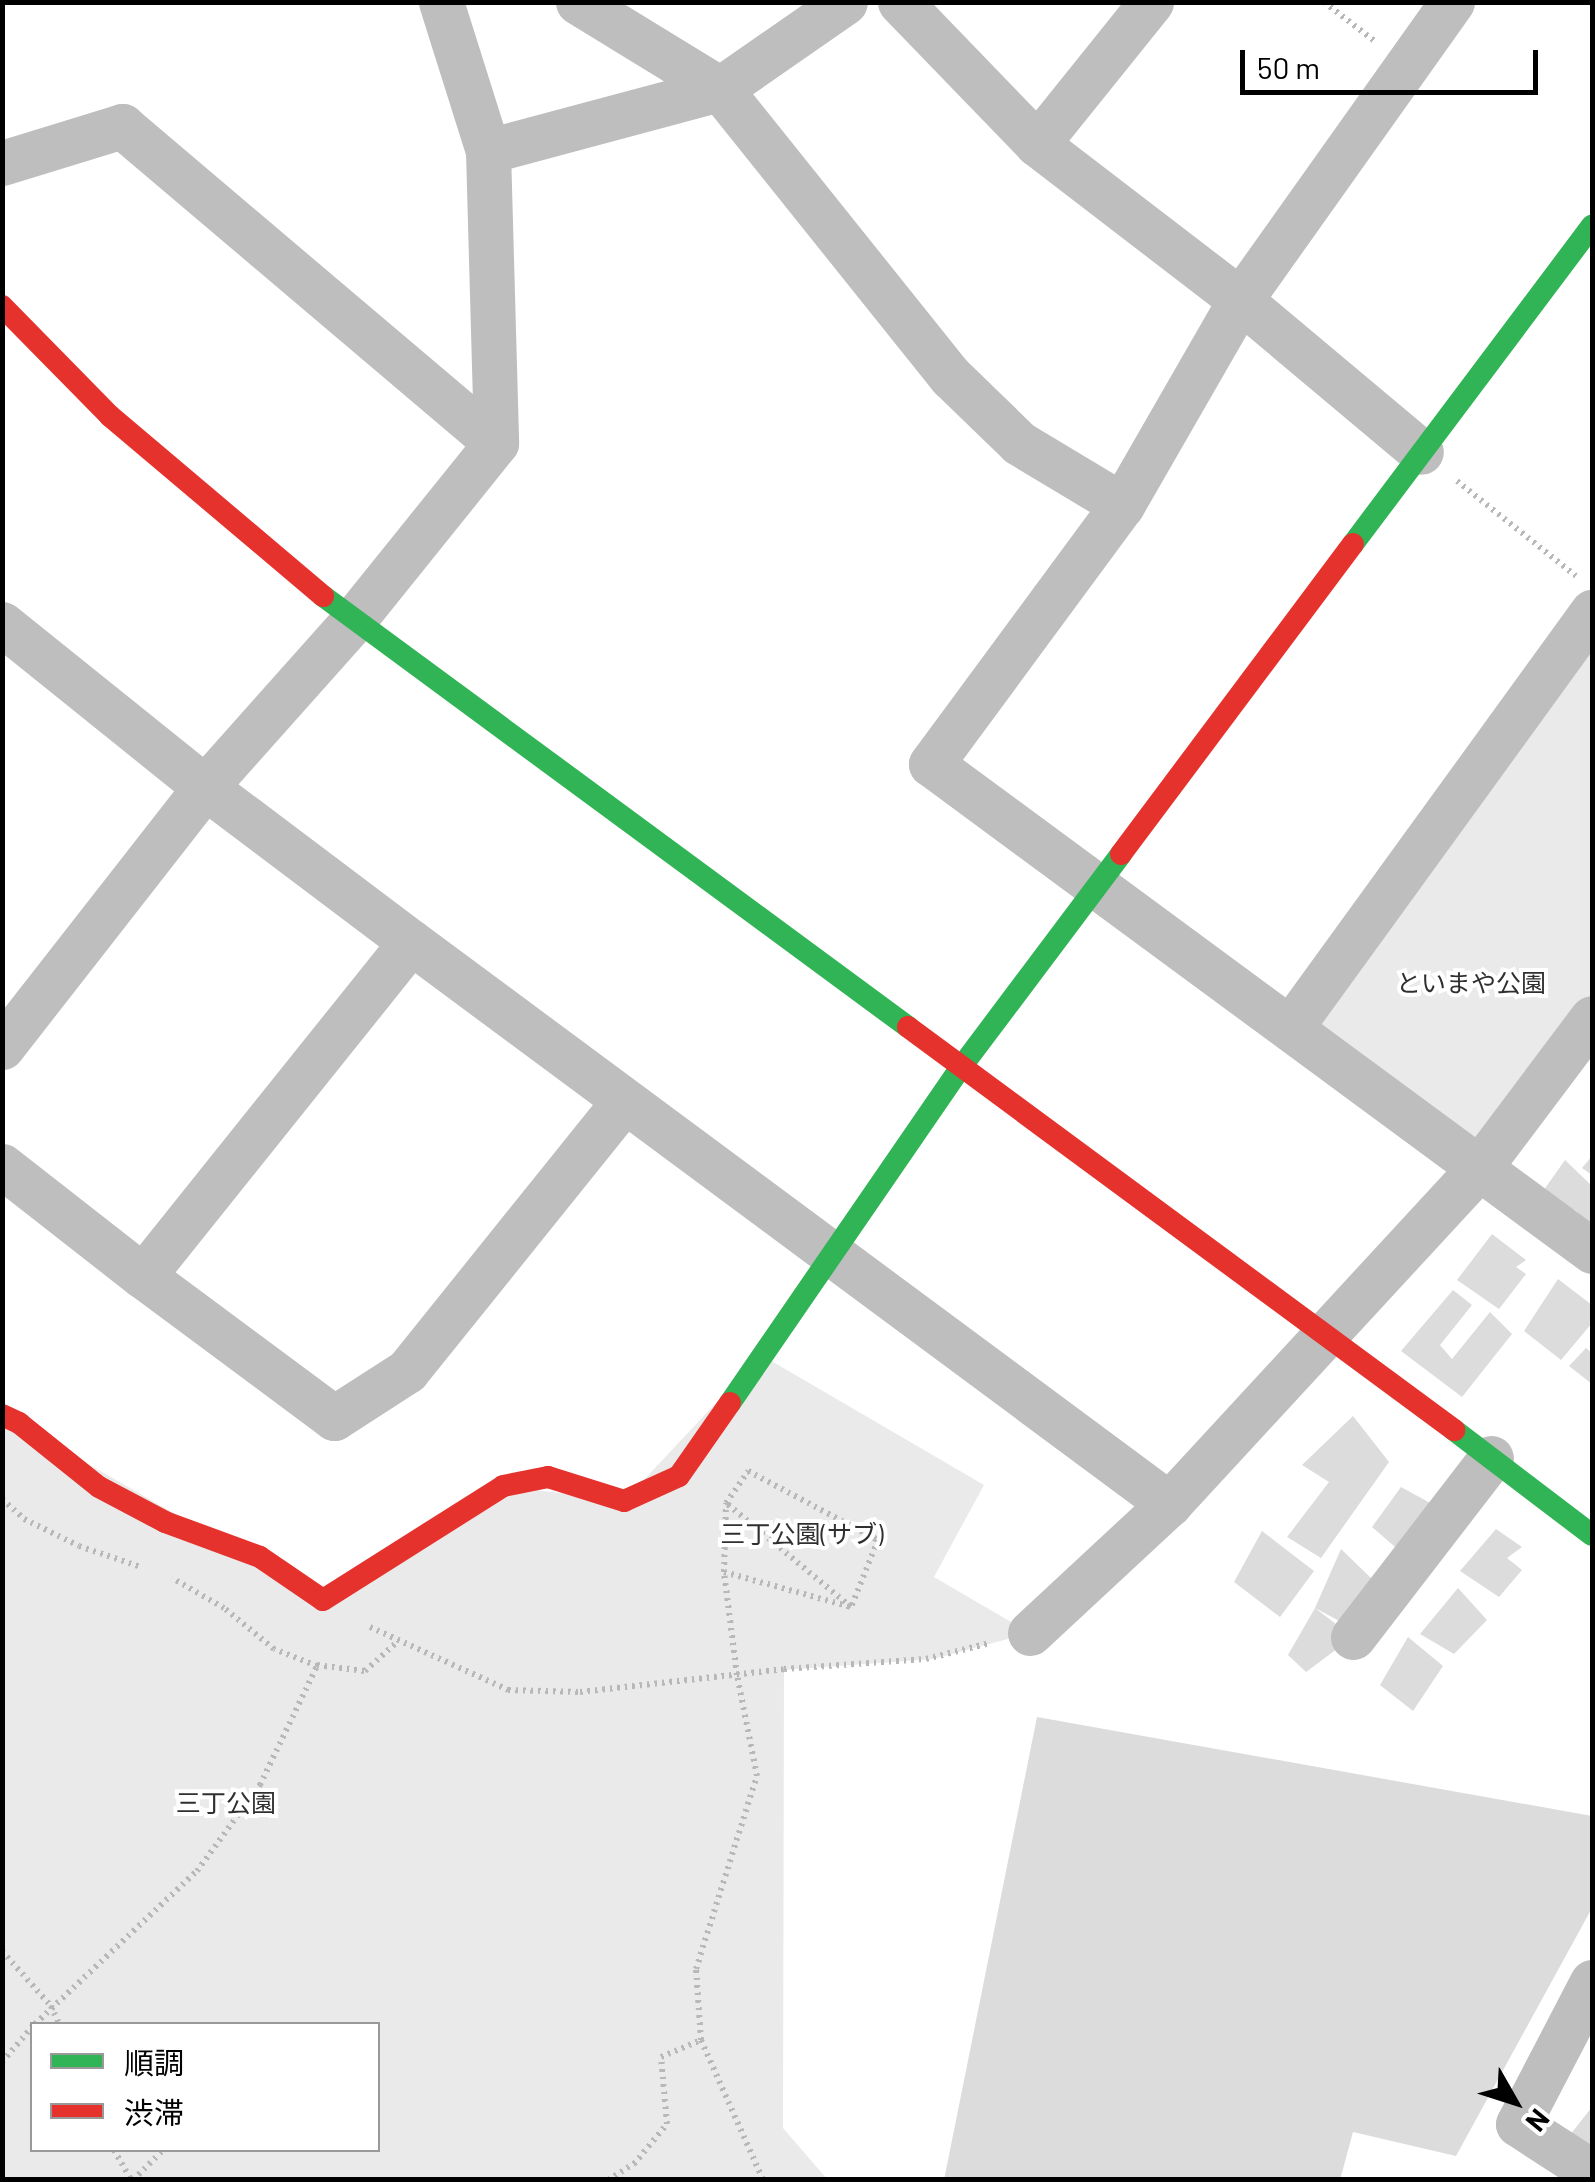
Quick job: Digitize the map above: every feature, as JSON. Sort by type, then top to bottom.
[{"type":"street","points":[[2,1047],[205,787],[353,621],[496,443],[488,152],[441,2]]},
{"type":"street","points":[[578,2],[720,88],[951,377],[1019,443],[1122,506]]},
{"type":"street","points":[[900,2],[1037,144],[1240,300],[1421,452]]},
{"type":"street","points":[[1037,144],[1151,2]]},
{"type":"street","points":[[1452,2],[1404,64],[1240,300],[1122,506],[931,764],[1592,1251]]},
{"type":"street","points":[[488,152],[720,88],[819,9]]},
{"type":"street","points":[[2,163],[122,126],[496,443]]},
{"type":"street","points":[[2,1416],[19,1423],[99,1487],[165,1522],[260,1557],[323,1600],[502,1486],[548,1478],[624,1501],[678,1476],[828,1254],[962,1066],[1592,226]]},
{"type":"street","points":[[2,306],[110,416],[353,621],[1325,1332],[1592,1534]]},
{"type":"street","points":[[1290,1027],[1592,612]]},
{"type":"street","points":[[7,637],[624,1102],[1169,1504]]},
{"type":"street","points":[[143,1276],[410,942]]},
{"type":"street","points":[[1030,1632],[1169,1504],[1480,1167],[1592,1018]]},
{"type":"street","points":[[2,1166],[334,1418],[407,1370],[624,1102]]},
{"type":"street","points":[[1353,1638],[1491,1458]]},
{"type":"street","points":[[1592,1982],[1518,2124],[1592,2172]]},
{"type":"path","points":[[1324,2],[1404,64]]},
{"type":"path","points":[[1421,452],[1592,589]]},
{"type":"path","points":[[763,2180],[701,2040],[696,1969],[757,1776],[737,1675],[724,1572],[726,1503],[748,1471],[878,1540],[851,1607]]},
{"type":"path","points":[[2,1499],[24,1519],[80,1546],[150,1570]]},
{"type":"path","points":[[726,1503],[851,1607]]},
{"type":"path","points":[[724,1572],[851,1607]]},
{"type":"path","points":[[168,1576],[224,1608],[274,1649],[316,1665],[365,1671],[396,1642]]},
{"type":"path","points":[[323,1600],[396,1642],[508,1690],[580,1692],[926,1660],[1030,1632]]},
{"type":"path","points":[[37,2022],[197,1872],[260,1785],[316,1665]]},
{"type":"path","points":[[2,1951],[51,2006],[58,2022]]},
{"type":"path","points":[[2,2062],[30,2030]]},
{"type":"path","points":[[608,2180],[634,2164],[667,2124],[661,2057],[701,2040]]},
{"type":"path","points":[[115,2152],[132,2180],[161,2152]]},
{"type":"green space","name":"といまや公園","points":[[1592,612],[1592,1018],[1480,1167],[1291,1027]]},
{"type":"green space","name":"三丁公園","points":[[761,1355],[984,1485],[934,1577],[1030,1633],[933,1659],[784,1670],[783,2128],[827,2179],[3,2180],[3,1415],[323,1599],[503,1486],[624,1501]]},
{"type":"building","points":[[1592,1156],[1592,1175],[1582,1168]]},
{"type":"building","points":[[1565,1160],[1592,1186],[1590,1224],[1575,1210],[1566,1214],[1541,1194]]},
{"type":"building","points":[[1492,1234],[1526,1260],[1516,1267],[1526,1274],[1499,1309],[1457,1280]]},
{"type":"building","points":[[1558,1279],[1592,1305],[1592,1323],[1561,1360],[1524,1331]]},
{"type":"building","points":[[1453,1290],[1472,1305],[1440,1345],[1452,1359],[1490,1312],[1512,1334],[1462,1397],[1401,1351]]},
{"type":"building","points":[[1586,1348],[1592,1353],[1592,1384],[1569,1366]]},
{"type":"building","points":[[1353,1416],[1389,1462],[1321,1558],[1287,1537],[1329,1482],[1302,1465]]},
{"type":"building","points":[[1401,1487],[1432,1504],[1401,1552],[1372,1527]]},
{"type":"building","points":[[1496,1529],[1522,1547],[1507,1558],[1522,1570],[1499,1597],[1460,1571]]},
{"type":"building","points":[[1262,1531],[1314,1571],[1280,1617],[1234,1582]]},
{"type":"building","points":[[1341,1549],[1373,1580],[1345,1624],[1315,1608]]},
{"type":"building","points":[[1458,1588],[1487,1620],[1454,1654],[1420,1634]]},
{"type":"building","points":[[1315,1608],[1353,1637],[1306,1672],[1288,1655]]},
{"type":"building","points":[[1408,1637],[1443,1666],[1413,1711],[1380,1685]]},
{"type":"building","points":[[1037,1717],[1592,1816],[1592,1908],[1456,2156],[1353,2132],[1340,2180],[944,2180]]},
{"type":"building","points":[[1592,2107],[1592,2161],[1566,2140]]},
{"type":"traffic: fast","points":[[1353,544],[1592,226]]},
{"type":"traffic: fast","points":[[323,596],[908,1027]]},
{"type":"traffic: fast","points":[[730,1403],[962,1066],[1121,854]]},
{"type":"traffic: fast","points":[[1454,1430],[1592,1535]]},
{"type":"traffic: jam","points":[[2,306],[110,416],[323,596]]},
{"type":"traffic: jam","points":[[1121,854],[1353,544]]},
{"type":"traffic: jam","points":[[908,1027],[1454,1430]]},
{"type":"traffic: jam","points":[[2,1415],[19,1423],[99,1487],[165,1522],[260,1557],[323,1600],[503,1486],[548,1477],[624,1501],[679,1476],[730,1403]]},
{"type":"park label","name":"三丁公園(サブ)","points":[[802,1533]]}]
